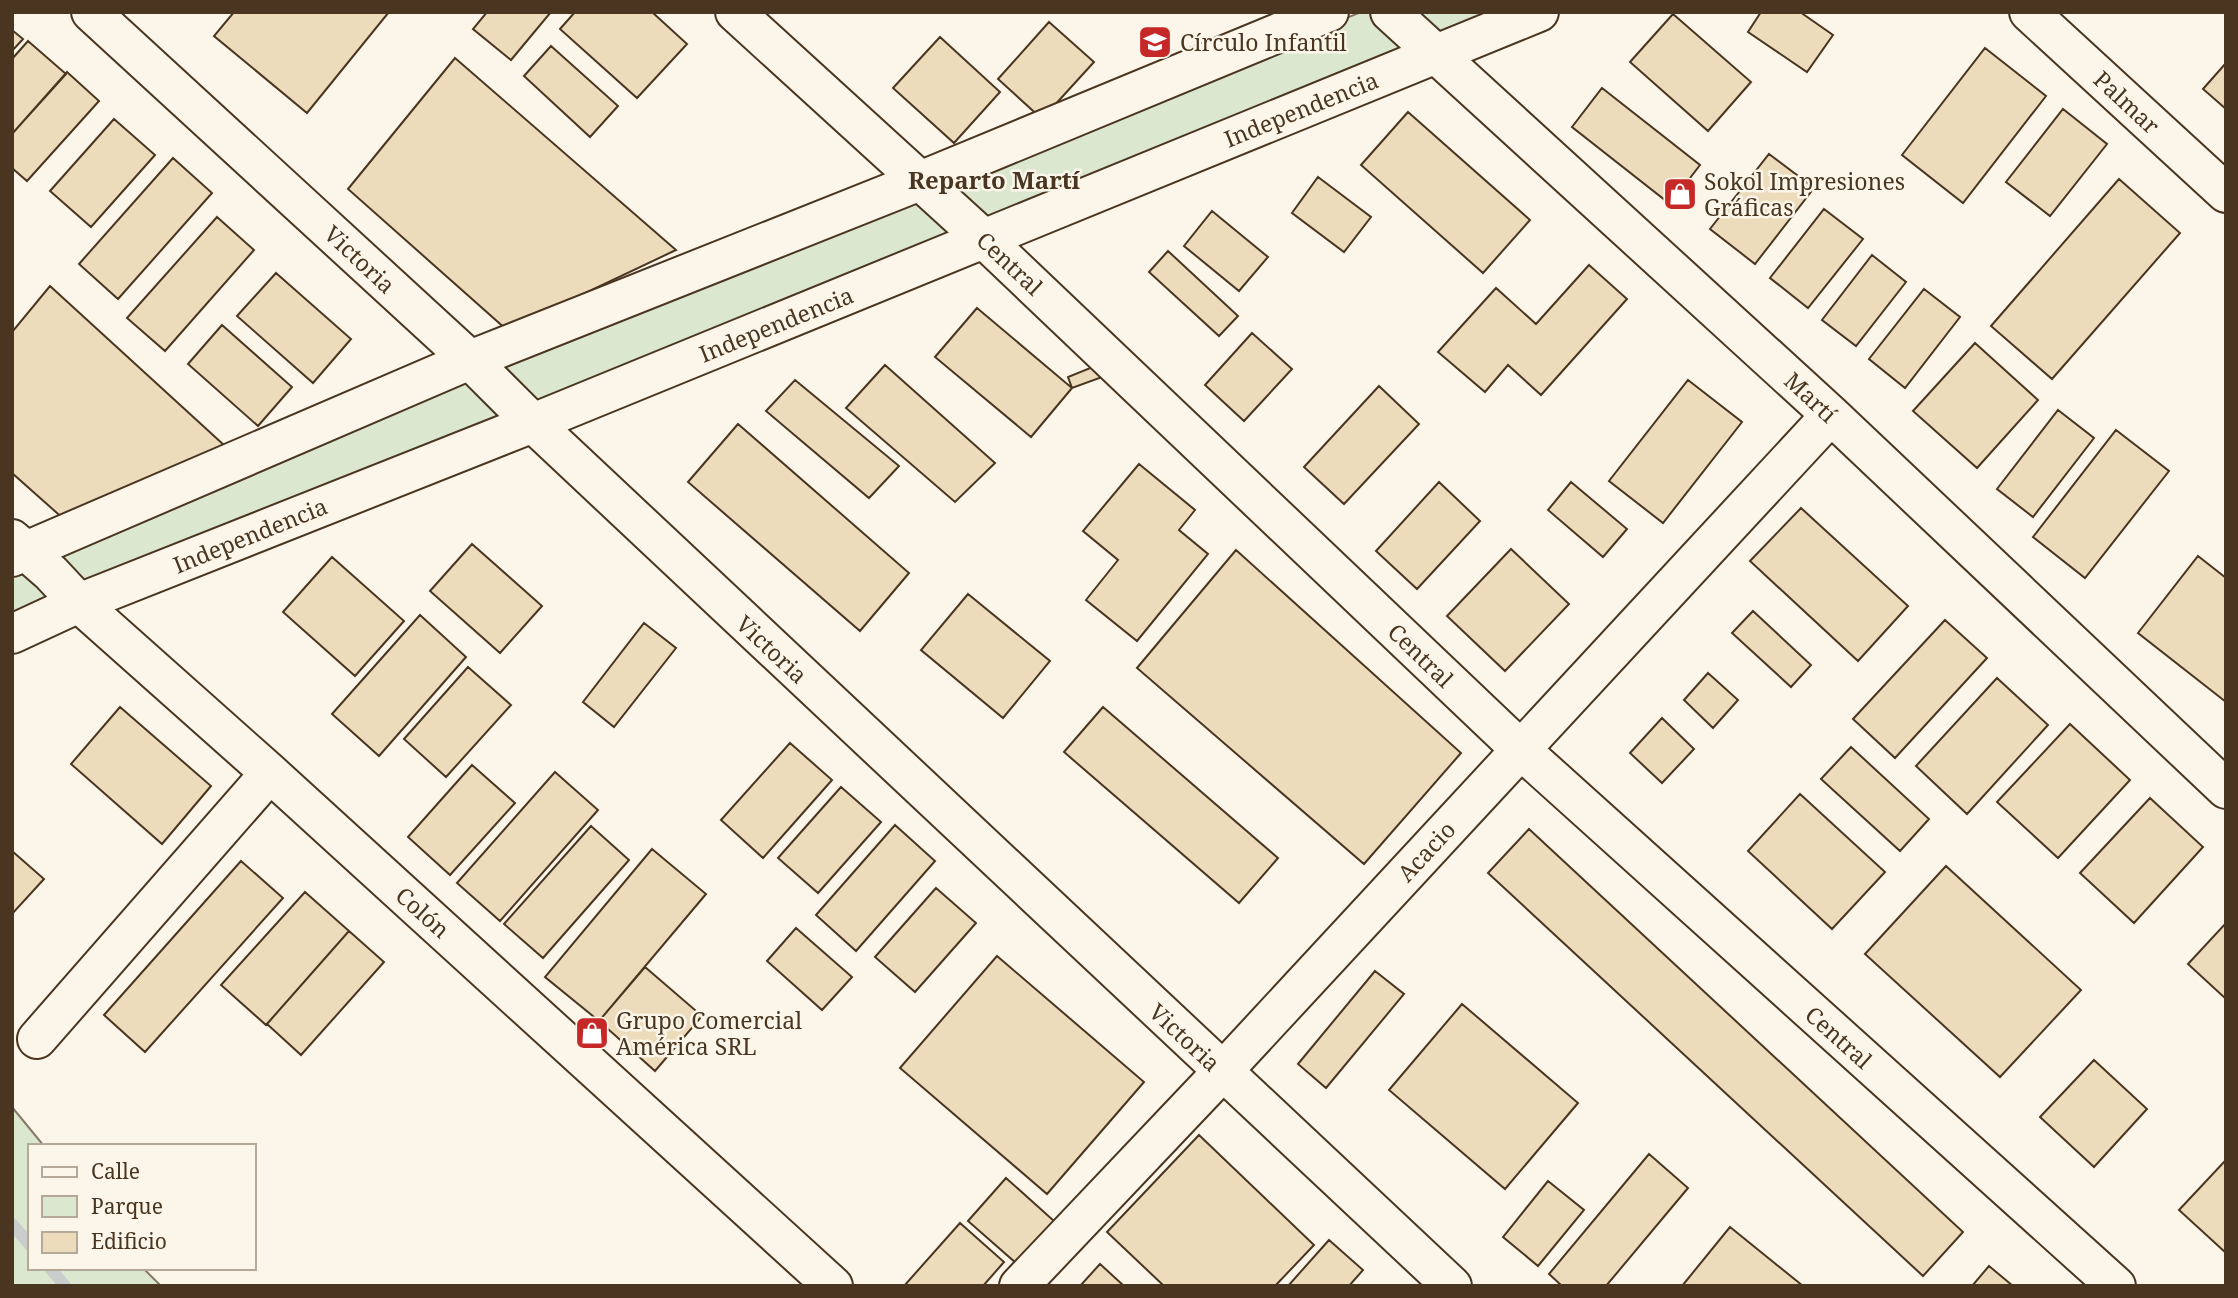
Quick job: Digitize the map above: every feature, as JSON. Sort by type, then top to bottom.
[{"type":"street","name":"Victoria","points":[[91,12],[470,360],[533,423],[1452,1286]]},
{"type":"street","name":"Central","points":[[735,12],[984,239],[1520,749],[2116,1286]]},
{"type":"street","points":[[17,549],[470,360],[920,181],[1329,12]]},
{"type":"street","name":"Martí","points":[[1390,12],[1831,415],[2226,789]]},
{"type":"street","name":"Independencia","points":[[12,634],[79,603],[533,423],[1539,12]]},
{"type":"street","name":"Palmar","points":[[2029,12],[2226,193]]},
{"type":"street","name":"Acacio","points":[[1019,1286],[1222,1072],[1831,415]]},
{"type":"street","name":"Colón","points":[[17,549],[51,573],[79,603],[270,773],[833,1286]]},
{"type":"street","points":[[37,1039],[270,773]]},
{"type":"green space","points":[[1361,12],[1508,12],[12,624],[12,568],[644,304]]},
{"type":"green space","points":[[12,1107],[42,1144],[28,1144],[28,1270],[145,1270],[161,1286],[12,1286]]},
{"type":"building","points":[[234,12],[389,12],[307,113],[214,36]]},
{"type":"building","points":[[487,12],[551,12],[511,60],[473,29]]},
{"type":"building","points":[[575,12],[652,12],[687,44],[637,98],[560,29]]},
{"type":"building","points":[[1761,12],[1800,12],[1833,35],[1807,72],[1748,32]]},
{"type":"building","points":[[1673,14],[1751,82],[1708,131],[1630,62]]},
{"type":"building","points":[[1049,22],[1094,62],[1042,119],[998,79]]},
{"type":"building","points":[[12,30],[23,39],[12,51]]},
{"type":"building","points":[[940,37],[1000,92],[954,143],[893,88]]},
{"type":"building","points":[[28,41],[66,74],[12,134],[12,59]]},
{"type":"building","points":[[551,46],[618,106],[590,137],[524,76]]},
{"type":"building","points":[[1985,48],[2046,96],[1963,203],[1902,155]]},
{"type":"building","points":[[455,58],[676,250],[507,330],[348,189]]},
{"type":"building","points":[[2226,63],[2226,109],[2203,89]]},
{"type":"building","points":[[67,72],[99,101],[27,181],[12,168],[12,134]]},
{"type":"building","points":[[1602,88],[1700,165],[1670,204],[1572,127]]},
{"type":"building","points":[[2063,109],[2107,144],[2050,216],[2006,182]]},
{"type":"building","points":[[1408,112],[1530,220],[1483,273],[1361,165]]},
{"type":"building","points":[[114,119],[155,155],[91,227],[50,191]]},
{"type":"building","points":[[1769,154],[1814,188],[1755,264],[1710,229]]},
{"type":"building","points":[[173,158],[212,193],[118,299],[79,264]]},
{"type":"building","points":[[1318,177],[1371,217],[1344,252],[1292,213]]},
{"type":"building","points":[[2119,179],[2180,233],[2052,379],[1991,326]]},
{"type":"building","points":[[1824,209],[1863,239],[1808,308],[1770,278]]},
{"type":"building","points":[[1212,211],[1268,257],[1239,291],[1184,246]]},
{"type":"building","points":[[217,217],[254,250],[165,351],[127,318]]},
{"type":"building","points":[[1168,251],[1238,316],[1219,336],[1149,272]]},
{"type":"building","points":[[1872,255],[1906,282],[1856,346],[1822,320]]},
{"type":"building","points":[[1589,265],[1627,299],[1541,395],[1508,365],[1485,392],[1438,352],[1496,288],[1536,324]]},
{"type":"building","points":[[276,273],[351,339],[313,383],[237,316]]},
{"type":"building","points":[[50,286],[225,446],[66,521],[12,473],[12,332]]},
{"type":"building","points":[[1924,289],[1960,317],[1905,388],[1869,359]]},
{"type":"building","points":[[977,308],[1072,388],[1031,437],[935,357]]},
{"type":"building","points":[[222,325],[292,387],[258,426],[188,364]]},
{"type":"building","points":[[1252,333],[1292,369],[1244,421],[1205,385]]},
{"type":"building","points":[[1975,343],[2038,400],[1977,468],[1913,411]]},
{"type":"building","points":[[1100,364],[1105,376],[1072,388],[1068,377]]},
{"type":"building","points":[[885,365],[995,463],[955,502],[846,408]]},
{"type":"building","points":[[795,380],[899,466],[869,498],[766,411]]},
{"type":"building","points":[[1688,380],[1742,422],[1663,523],[1609,481]]},
{"type":"building","points":[[1379,386],[1419,424],[1344,504],[1304,467]]},
{"type":"building","points":[[2058,410],[2094,438],[2033,517],[1997,489]]},
{"type":"building","points":[[738,424],[909,573],[860,631],[688,482]]},
{"type":"building","points":[[2116,430],[2169,471],[2085,578],[2033,537]]},
{"type":"building","points":[[1139,464],[1195,510],[1179,530],[1208,554],[1137,641],[1086,600],[1118,560],[1083,531]]},
{"type":"building","points":[[1439,482],[1480,521],[1417,589],[1376,551]]},
{"type":"building","points":[[1571,482],[1627,529],[1603,557],[1548,510]]},
{"type":"building","points":[[1801,508],[1908,606],[1858,661],[1750,561]]},
{"type":"building","points":[[472,544],[542,606],[500,653],[430,591]]},
{"type":"building","points":[[1511,549],[1569,604],[1505,671],[1447,616]]},
{"type":"building","points":[[1236,550],[1461,753],[1364,864],[1137,668]]},
{"type":"building","points":[[2198,556],[2226,578],[2226,702],[2138,633]]},
{"type":"building","points":[[332,557],[404,621],[355,676],[283,612]]},
{"type":"building","points":[[968,594],[1050,661],[1003,718],[921,650]]},
{"type":"building","points":[[1753,611],[1811,665],[1791,687],[1732,633]]},
{"type":"building","points":[[420,615],[466,657],[379,756],[332,714]]},
{"type":"building","points":[[1945,620],[1987,658],[1895,758],[1853,719]]},
{"type":"building","points":[[644,623],[676,648],[614,727],[583,702]]},
{"type":"building","points":[[468,667],[511,705],[446,777],[404,739]]},
{"type":"building","points":[[1708,673],[1738,700],[1713,728],[1684,700]]},
{"type":"building","points":[[1997,678],[2048,725],[1967,814],[1916,766]]},
{"type":"building","points":[[120,707],[211,786],[162,844],[71,764]]},
{"type":"building","points":[[1103,707],[1278,858],[1239,903],[1064,752]]},
{"type":"building","points":[[1662,718],[1694,749],[1662,783],[1630,753]]},
{"type":"building","points":[[2070,724],[2130,780],[2058,858],[1997,802]]},
{"type":"building","points":[[790,743],[832,780],[763,858],[721,820]]},
{"type":"building","points":[[1851,747],[1929,819],[1900,851],[1821,779]]},
{"type":"building","points":[[472,765],[515,803],[450,875],[408,837]]},
{"type":"building","points":[[555,772],[598,810],[500,921],[457,883]]},
{"type":"building","points":[[841,787],[881,822],[818,893],[778,858]]},
{"type":"building","points":[[1800,794],[1885,872],[1832,929],[1748,851]]},
{"type":"building","points":[[2150,798],[2203,847],[2134,923],[2080,873]]},
{"type":"building","points":[[895,825],[935,861],[856,951],[816,915]]},
{"type":"building","points":[[591,826],[629,860],[543,958],[504,924]]},
{"type":"building","points":[[1529,829],[1963,1232],[1923,1276],[1488,873]]},
{"type":"building","points":[[652,849],[706,894],[599,1021],[545,977]]},
{"type":"building","points":[[12,851],[44,879],[12,914]]},
{"type":"building","points":[[241,861],[283,898],[145,1052],[104,1015]]},
{"type":"building","points":[[1946,866],[2081,990],[2000,1077],[1865,954]]},
{"type":"building","points":[[936,888],[976,923],[915,992],[875,957]]},
{"type":"building","points":[[305,892],[349,931],[266,1025],[221,985]]},
{"type":"building","points":[[2226,923],[2226,999],[2188,964]]},
{"type":"building","points":[[796,928],[852,977],[822,1010],[767,961]]},
{"type":"building","points":[[349,931],[384,962],[301,1055],[267,1024]]},
{"type":"building","points":[[997,956],[1144,1082],[1047,1194],[900,1068]]},
{"type":"building","points":[[645,967],[702,1016],[655,1071],[599,1021]]},
{"type":"building","points":[[1375,971],[1404,994],[1326,1088],[1298,1064]]},
{"type":"building","points":[[1462,1004],[1578,1103],[1505,1189],[1389,1090]]},
{"type":"building","points":[[2094,1060],[2147,1109],[2094,1167],[2040,1117]]},
{"type":"building","points":[[1199,1135],[1314,1245],[1275,1286],[1164,1286],[1107,1232]]},
{"type":"building","points":[[1649,1154],[1688,1188],[1606,1286],[1562,1286],[1549,1274]]},
{"type":"building","points":[[2224,1162],[2226,1163],[2226,1253],[2179,1210]]},
{"type":"building","points":[[1006,1178],[1054,1221],[1016,1263],[968,1221]]},
{"type":"building","points":[[1548,1181],[1584,1210],[1538,1266],[1503,1237]]},
{"type":"building","points":[[960,1223],[1004,1262],[983,1286],[904,1286]]},
{"type":"building","points":[[1730,1227],[1803,1286],[1682,1286]]},
{"type":"building","points":[[1329,1240],[1363,1270],[1349,1286],[1288,1286]]},
{"type":"building","points":[[1100,1264],[1124,1286],[1080,1286]]},
{"type":"building","points":[[1989,1266],[2013,1286],[1972,1286]]},
{"type":"waterway","points":[[12,1224],[28,1243]]},
{"type":"waterway","points":[[52,1270],[65,1286]]},
{"type":"place","name":"Círculo Infantil","points":[[1155,42]]},
{"type":"place","name":"Sokol Impresiones Gráficas","points":[[1680,194]]},
{"type":"place","name":"Grupo Comercial América SRL","points":[[592,1033]]},
{"type":"district","name":"Reparto Martí","points":[[994,179]]}]
